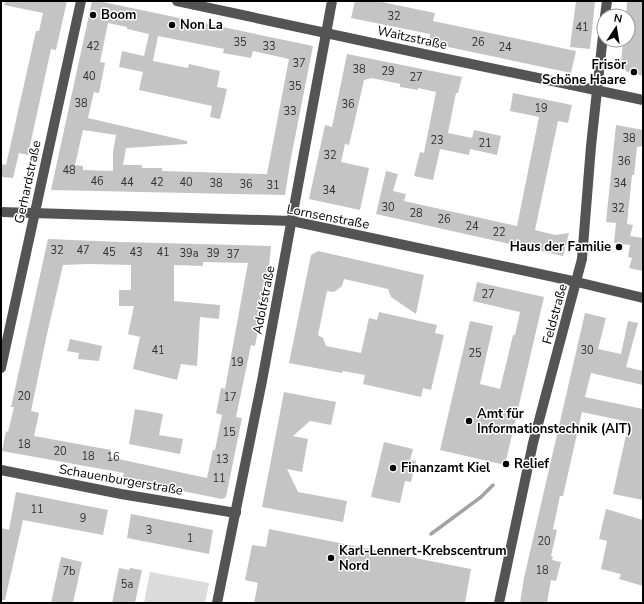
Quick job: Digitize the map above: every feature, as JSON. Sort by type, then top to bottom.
[{"type":"street","name":"Gerhardstraße","points":[[1,368],[81,1]]},
{"type":"street","name":"Waitzstraße","points":[[177,1],[643,100]]},
{"type":"street","name":"Adolfstraße","points":[[217,603],[236,513],[292,222],[332,1]]},
{"type":"street","name":"Feldstraße","points":[[499,603],[533,442],[582,259],[596,90],[601,48]]},
{"type":"street","name":"Lornsenstraße","points":[[1,212],[292,222],[577,282],[643,298]]},
{"type":"street","name":"Schauenburgerstraße","points":[[1,470],[121,494],[236,513]]},
{"type":"shaded area","points":[[150,572],[209,583],[205,603],[144,603]]},
{"type":"building","points":[[5,1],[67,1],[56,50],[51,49],[28,155],[19,153],[13,178],[1,177],[1,164],[6,165],[36,31],[39,31],[43,13],[4,5]]},
{"type":"building","points":[[92,1],[313,46],[285,195],[51,190]],"holes":[[[108,23],[149,34],[144,56],[122,51],[119,67],[143,72],[139,90],[212,106],[210,117],[220,119],[227,89],[217,87],[220,71],[189,64],[188,68],[153,61],[158,36],[224,49],[223,53],[251,58],[253,51],[289,59],[267,174],[162,171],[162,168],[142,168],[142,165],[123,165],[126,148],[187,144],[187,141],[88,118],[94,92],[99,93],[105,63],[100,62]],[[83,130],[116,135],[113,152],[113,171],[83,170],[83,166],[75,165]]]},
{"type":"building","points":[[355,1],[377,1],[435,13],[433,21],[576,51],[571,73],[429,43],[430,34],[351,18]]},
{"type":"building","points":[[576,1],[595,1],[590,49],[570,47]]},
{"type":"building","points":[[627,1],[643,1],[643,76],[627,72],[621,63],[622,48],[636,48],[636,8],[627,8]]},
{"type":"building","points":[[347,54],[462,77],[458,93],[456,93],[448,133],[472,138],[474,130],[501,136],[497,155],[470,149],[469,155],[440,149],[433,180],[414,176],[420,152],[424,153],[436,92],[418,88],[418,90],[400,87],[400,84],[372,78],[364,80],[349,145],[345,144],[341,162],[369,168],[360,210],[309,199],[325,125],[332,127]]},
{"type":"building","points":[[513,93],[572,105],[568,123],[558,121],[535,230],[555,235],[569,233],[563,256],[376,214],[386,171],[398,174],[393,191],[406,194],[404,201],[517,226],[539,117],[510,111]]},
{"type":"building","points":[[616,125],[643,130],[643,146],[637,147],[634,175],[632,175],[627,224],[633,225],[630,236],[643,238],[643,271],[629,268],[632,258],[628,257],[630,245],[614,243],[616,223],[606,222]]},
{"type":"building","points":[[48,239],[271,246],[268,277],[255,346],[251,345],[236,417],[242,418],[226,497],[222,499],[122,479],[124,473],[2,451],[6,431],[8,432],[14,407],[11,407]],"holes":[[[203,262],[248,263],[225,389],[221,388],[216,413],[222,415],[215,450],[213,450],[207,478],[109,457],[111,450],[34,436],[39,413],[31,411],[63,265],[131,265],[131,290],[119,290],[119,306],[134,306],[128,334],[140,337],[133,369],[177,380],[181,364],[197,366],[200,317],[219,319],[220,305],[174,301],[174,265],[203,266]]]},
{"type":"building","points":[[318,251],[424,275],[416,314],[391,297],[388,289],[344,279],[342,286],[334,292],[327,291],[318,335],[323,338],[326,346],[361,353],[369,318],[377,320],[379,312],[437,325],[435,333],[444,335],[431,390],[423,388],[421,397],[363,384],[365,375],[343,371],[342,373],[289,363],[311,255]]},
{"type":"building","points":[[477,282],[544,297],[505,465],[440,450],[470,321],[493,326],[480,384],[500,389],[513,335],[515,335],[520,312],[473,301]]},
{"type":"building","points":[[585,313],[606,318],[598,349],[621,354],[628,321],[638,323],[626,367],[643,371],[643,385],[591,373],[585,397],[643,409],[643,500],[613,494],[629,422],[582,412],[563,496],[560,496],[553,529],[557,530],[551,556],[553,557],[552,560],[561,562],[556,581],[551,580],[547,603],[520,603],[524,578]]},
{"type":"building","points":[[70,339],[102,346],[99,361],[78,359],[79,353],[67,351]]},
{"type":"building","points":[[284,392],[336,402],[331,425],[310,421],[293,436],[308,439],[302,472],[287,469],[298,492],[347,501],[343,522],[262,507]]},
{"type":"building","points":[[135,409],[163,414],[159,435],[183,439],[180,454],[129,444]]},
{"type":"building","points":[[384,442],[413,449],[410,460],[416,461],[411,482],[405,481],[400,503],[371,497]]},
{"type":"building","points":[[16,492],[108,510],[103,535],[23,520],[5,600],[1,600],[1,528],[9,530]]},
{"type":"building","points":[[606,509],[643,520],[643,586],[619,579],[621,574],[601,569],[607,541],[599,539]]},
{"type":"building","points":[[131,514],[213,530],[209,554],[127,538]]},
{"type":"building","name":"Karl-Lennert-Krebscentrum Nord","points":[[269,529],[471,569],[465,603],[254,603],[258,583],[245,580],[252,545],[266,547]]},
{"type":"building","points":[[61,557],[82,562],[73,603],[51,603]]},
{"type":"building","points":[[119,568],[142,570],[135,603],[112,603]]},
{"type":"waterway","points":[[431,534],[481,497],[493,485]]},
{"type":"place","name":"Boom","points":[[93,15]]},
{"type":"place","name":"Non La","points":[[172,25]]},
{"type":"place","name":"Frisör Schöne Haare","points":[[634,72]]},
{"type":"place","name":"Haus der Familie","points":[[619,247]]},
{"type":"place","name":"Amt für Informationstechnik (AIT)","points":[[469,421]]},
{"type":"place","name":"Relief","points":[[506,464]]},
{"type":"place","name":"Finanzamt Kiel","points":[[393,468]]},
{"type":"place","name":"Karl-Lennert-Krebscentrum Nord","points":[[331,558]]}]
